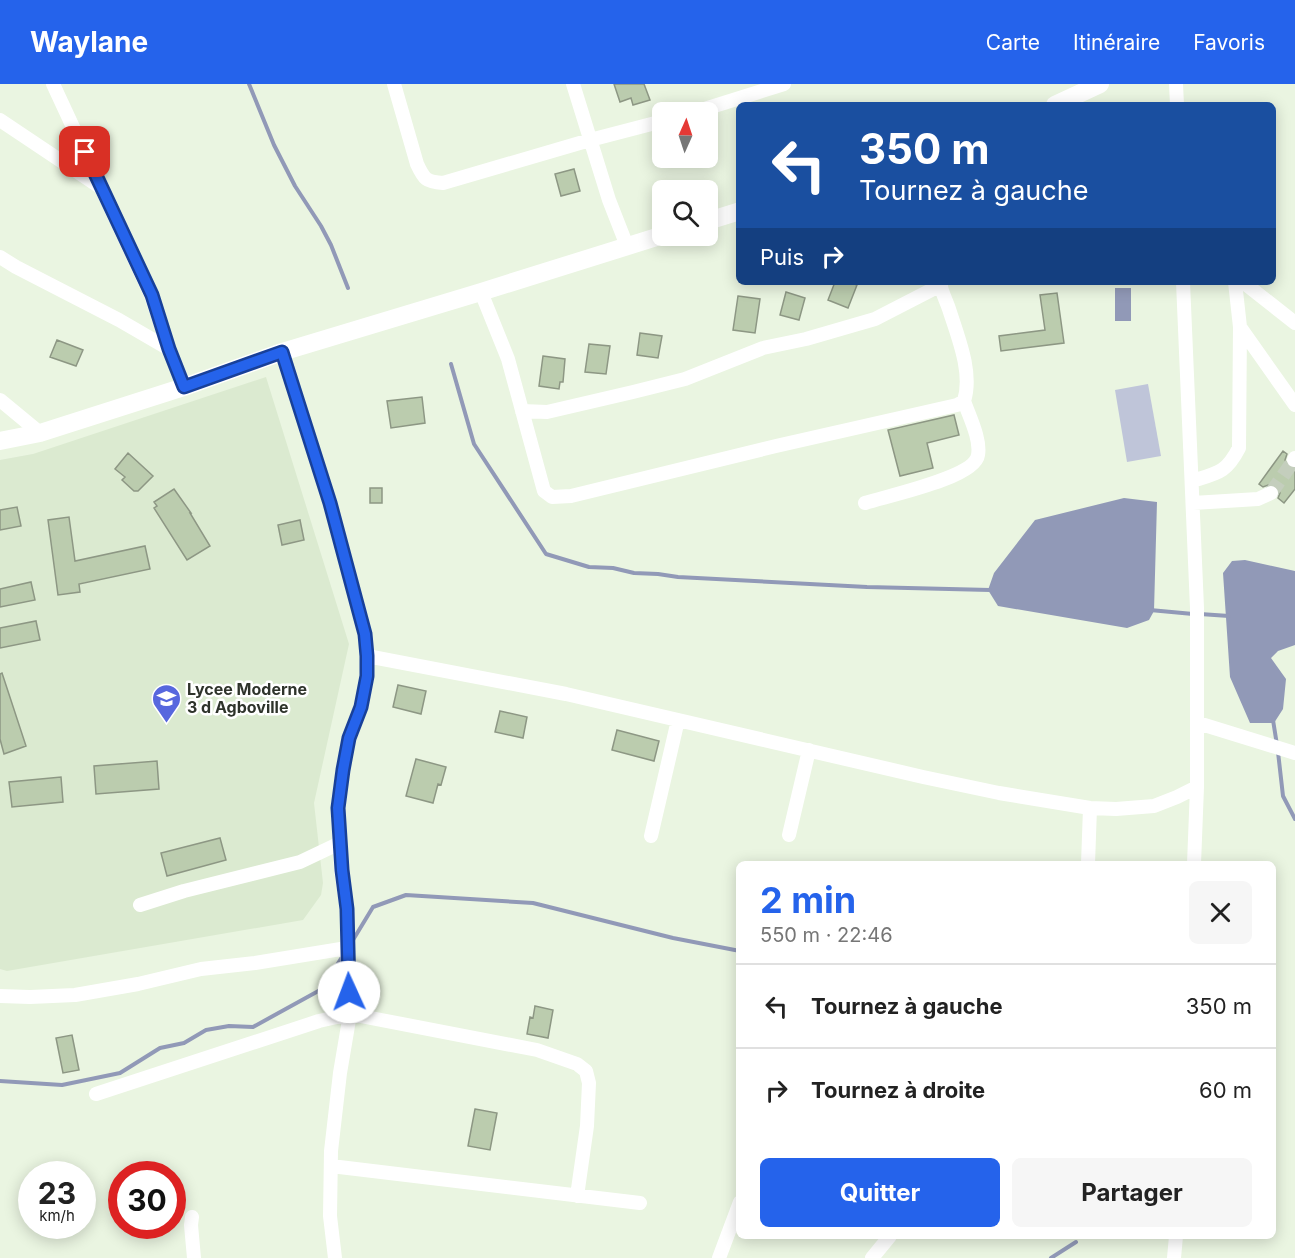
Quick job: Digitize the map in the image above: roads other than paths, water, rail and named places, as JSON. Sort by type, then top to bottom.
[{"type":"main road","points":[[1061,102],[1100,84]]},
{"type":"main road","points":[[718,218],[736,212]]},
{"type":"main road","points":[[0,441],[40,433],[184,387],[282,352],[652,238]]},
{"type":"street","points":[[53,84],[152,295],[184,387]]},
{"type":"street","points":[[394,84],[417,164],[422,176],[431,182],[443,183],[652,124]]},
{"type":"street","points":[[573,84],[609,200],[627,246]]},
{"type":"street","points":[[718,105],[784,84]]},
{"type":"street","points":[[1176,84],[1177,102]]},
{"type":"street","points":[[0,120],[101,188]]},
{"type":"street","points":[[0,257],[169,349]]},
{"type":"street","points":[[522,411],[547,412],[685,379],[763,348],[806,339],[875,319],[938,285]]},
{"type":"street","points":[[865,502],[950,478],[969,468],[977,460],[979,453],[975,432],[964,401],[967,374],[957,334],[940,285]]},
{"type":"street","points":[[1183,285],[1197,608],[1198,723],[1194,861]]},
{"type":"street","points":[[1192,481],[1215,474],[1231,464],[1239,448],[1240,327],[1236,285]]},
{"type":"street","points":[[1247,285],[1295,323]]},
{"type":"street","points":[[481,292],[508,358],[544,491],[552,497],[570,496],[957,405],[964,401]]},
{"type":"street","points":[[1240,327],[1295,405]]},
{"type":"street","points":[[282,352],[330,503],[365,634],[367,656],[367,676],[361,707],[349,738],[338,808],[347,909],[350,1014],[340,1073],[331,1166],[330,1216],[335,1258]]},
{"type":"street","points":[[0,400],[40,433]]},
{"type":"street","points":[[1193,503],[1258,500],[1271,493]]},
{"type":"street","points":[[367,656],[566,694],[944,782],[1090,808],[1116,809],[1154,806],[1197,787]]},
{"type":"street","points":[[651,836],[678,720]]},
{"type":"street","points":[[1198,723],[1295,753]]},
{"type":"street","points":[[789,835],[809,750]]},
{"type":"street","points":[[1088,861],[1090,808]]},
{"type":"street","points":[[140,905],[184,891],[300,862],[340,843]]},
{"type":"street","points":[[0,996],[75,995],[138,984],[201,969],[347,948]]},
{"type":"street","points":[[96,1094],[319,1021],[350,1014],[537,1050],[577,1064],[586,1071],[589,1083],[587,1126],[577,1196]]},
{"type":"street","points":[[331,1166],[640,1203]]},
{"type":"street","points":[[719,1258],[736,1213]]},
{"type":"street","points":[[192,1217],[194,1258]]},
{"type":"street","points":[[872,1258],[888,1239]]},
{"type":"street","points":[[1174,1258],[1176,1239]]},
{"type":"waterway","points":[[249,84],[274,145],[295,186],[331,245],[348,288]]},
{"type":"waterway","points":[[451,364],[474,444],[546,554],[589,567],[678,577],[867,587],[990,590]]},
{"type":"waterway","points":[[1150,610],[1193,614]]},
{"type":"waterway","points":[[1200,614],[1229,616]]},
{"type":"waterway","points":[[1273,720],[1277,745]]},
{"type":"waterway","points":[[1278,752],[1283,796],[1295,819]]},
{"type":"waterway","points":[[353,940],[373,907],[406,895],[533,903],[673,938],[736,950]]},
{"type":"waterway","points":[[0,1081],[62,1085],[120,1073],[160,1048],[184,1043],[206,1030],[229,1026],[253,1027],[322,989],[342,957]]},
{"type":"waterway","points":[[1051,1258],[1076,1242]]},
{"type":"tunnel","points":[[1271,493],[1294,460]]},
{"type":"place","name":"Lycee Moderne 3 d Agboville","points":[[166,724]]}]
